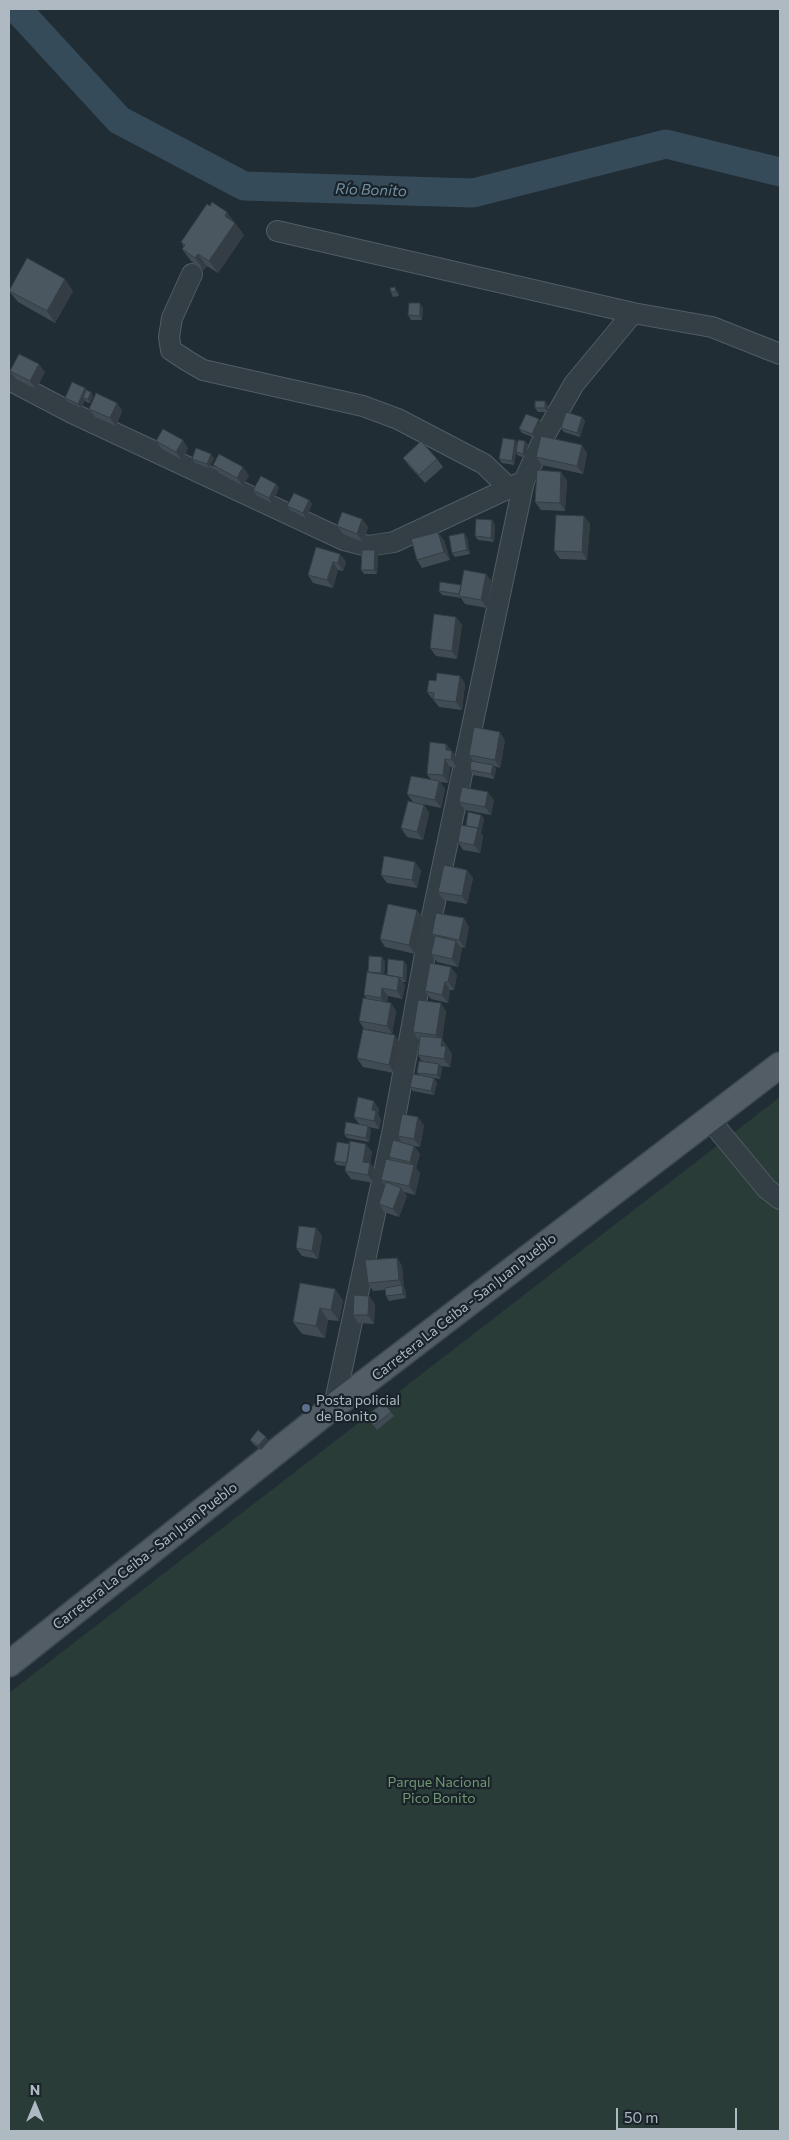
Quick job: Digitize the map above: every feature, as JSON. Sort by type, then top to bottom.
[{"type":"main road","name":"Carretera La Ceiba - San Juan Pueblo","points":[[9,1664],[334,1406],[780,1065]]},
{"type":"street","points":[[277,231],[633,313],[712,327],[780,354]]},
{"type":"street","points":[[192,274],[172,318],[169,337],[171,350],[186,360],[203,370],[363,406],[398,419],[484,464],[517,485]]},
{"type":"street","points":[[334,1406],[392,1134],[432,916],[517,485],[574,384],[633,313]]},
{"type":"street","points":[[9,380],[72,413],[344,540],[368,546],[394,542],[517,485]]},
{"type":"street","points":[[709,1119],[767,1189],[780,1199]]},
{"type":"green space","name":"Parque Nacional Pico Bonito","points":[[780,1097],[780,2131],[9,2131],[9,1693]]},
{"type":"building","points":[[212,202],[227,212],[225,216],[235,223],[209,261],[198,254],[195,258],[182,249],[185,245],[181,242],[207,204],[210,206]]},
{"type":"building","points":[[27,258],[65,279],[47,311],[9,291]]},
{"type":"building","points":[[395,287],[396,292],[391,292],[390,288]]},
{"type":"building","points":[[409,303],[420,303],[420,316],[408,315]]},
{"type":"building","points":[[19,354],[39,364],[30,381],[10,371]]},
{"type":"building","points":[[72,382],[85,388],[78,404],[65,398]]},
{"type":"building","points":[[86,390],[91,392],[88,399],[83,398]]},
{"type":"building","points":[[96,393],[117,403],[110,418],[89,409]]},
{"type":"building","points":[[535,401],[545,401],[545,408],[535,408]]},
{"type":"building","points":[[566,412],[582,417],[577,433],[561,428]]},
{"type":"building","points":[[526,414],[539,419],[532,434],[519,429]]},
{"type":"building","points":[[163,429],[183,440],[176,452],[156,441]]},
{"type":"building","points":[[541,436],[582,445],[577,466],[536,457]]},
{"type":"building","points":[[503,438],[515,440],[512,461],[499,459]]},
{"type":"building","points":[[518,440],[525,441],[523,454],[516,452]]},
{"type":"building","points":[[421,441],[437,459],[419,475],[403,458]]},
{"type":"building","points":[[196,448],[211,454],[207,464],[192,459]]},
{"type":"building","points":[[219,454],[243,467],[237,478],[213,465]]},
{"type":"building","points":[[537,470],[561,472],[560,503],[535,502]]},
{"type":"building","points":[[261,476],[276,484],[269,498],[253,490]]},
{"type":"building","points":[[294,493],[309,500],[303,513],[287,506]]},
{"type":"building","points":[[342,512],[362,519],[357,534],[337,526]]},
{"type":"building","points":[[556,515],[584,516],[582,552],[554,551]]},
{"type":"building","points":[[476,519],[492,520],[491,538],[475,536]]},
{"type":"building","points":[[438,532],[444,552],[417,560],[411,539]]},
{"type":"building","points":[[464,533],[467,550],[452,553],[449,536]]},
{"type":"building","points":[[316,547],[340,554],[338,563],[333,562],[327,580],[308,575]]},
{"type":"building","points":[[362,550],[375,550],[374,570],[361,570]]},
{"type":"building","points":[[464,570],[486,574],[481,600],[459,596]]},
{"type":"building","points":[[440,582],[461,585],[459,594],[439,591]]},
{"type":"building","points":[[434,614],[456,617],[452,651],[430,648]]},
{"type":"building","points":[[437,673],[460,676],[456,702],[433,699],[434,693],[427,692],[429,680],[436,681]]},
{"type":"building","points":[[474,727],[500,732],[495,760],[469,755]]},
{"type":"building","points":[[430,742],[446,744],[446,750],[452,751],[451,760],[445,759],[443,775],[427,774]]},
{"type":"building","points":[[471,761],[493,765],[491,774],[470,770]]},
{"type":"building","points":[[411,776],[439,781],[435,800],[407,794]]},
{"type":"building","points":[[462,787],[488,792],[485,807],[459,802]]},
{"type":"building","points":[[408,801],[424,805],[417,832],[401,828]]},
{"type":"building","points":[[468,812],[481,815],[478,829],[466,826]]},
{"type":"building","points":[[461,825],[478,828],[474,845],[458,842]]},
{"type":"building","points":[[384,856],[415,862],[412,880],[381,875]]},
{"type":"building","points":[[444,865],[467,870],[462,896],[438,892]]},
{"type":"building","points":[[388,904],[417,910],[409,945],[380,939]]},
{"type":"building","points":[[436,913],[464,918],[459,940],[432,934]]},
{"type":"building","points":[[435,936],[456,941],[452,959],[431,954]]},
{"type":"building","points":[[369,956],[382,957],[381,973],[368,972]]},
{"type":"building","points":[[388,959],[404,961],[403,978],[387,975]]},
{"type":"building","points":[[430,963],[451,967],[448,982],[445,982],[442,995],[425,991]]},
{"type":"building","points":[[367,972],[399,977],[397,991],[382,988],[381,998],[364,995]]},
{"type":"building","points":[[363,998],[391,1003],[387,1026],[359,1021]]},
{"type":"building","points":[[418,1000],[441,1003],[436,1035],[413,1032]]},
{"type":"building","points":[[363,1029],[395,1035],[389,1065],[357,1058]]},
{"type":"building","points":[[420,1036],[442,1038],[441,1046],[446,1046],[444,1059],[418,1055]]},
{"type":"building","points":[[419,1061],[439,1064],[437,1075],[417,1073]]},
{"type":"building","points":[[413,1074],[434,1078],[431,1091],[410,1087]]},
{"type":"building","points":[[358,1097],[374,1101],[372,1110],[376,1111],[374,1121],[354,1117]]},
{"type":"building","points":[[402,1114],[418,1117],[414,1139],[398,1136]]},
{"type":"building","points":[[346,1122],[368,1126],[366,1138],[344,1134]]},
{"type":"building","points":[[393,1140],[414,1146],[410,1162],[389,1157]]},
{"type":"building","points":[[350,1141],[366,1144],[363,1162],[370,1163],[368,1175],[345,1171]]},
{"type":"building","points":[[337,1142],[350,1144],[347,1163],[334,1161]]},
{"type":"building","points":[[386,1159],[414,1165],[409,1186],[381,1180]]},
{"type":"building","points":[[386,1182],[401,1188],[393,1209],[379,1204]]},
{"type":"building","points":[[299,1226],[316,1228],[312,1251],[296,1248]]},
{"type":"building","points":[[397,1258],[399,1280],[368,1283],[365,1260]]},
{"type":"building","points":[[300,1283],[335,1289],[331,1310],[320,1308],[316,1326],[293,1322]]},
{"type":"building","points":[[402,1285],[403,1294],[386,1296],[385,1288]]},
{"type":"building","points":[[354,1295],[369,1296],[368,1315],[353,1315]]},
{"type":"building","points":[[384,1402],[391,1412],[374,1426],[366,1416]]},
{"type":"building","points":[[258,1430],[266,1437],[258,1446],[250,1440]]},
{"type":"waterway","name":"Río Bonito","points":[[17,9],[119,120],[244,186],[473,193],[666,144],[780,172]]},
{"type":"place","name":"Posta policial de Bonito","points":[[306,1408]]}]
